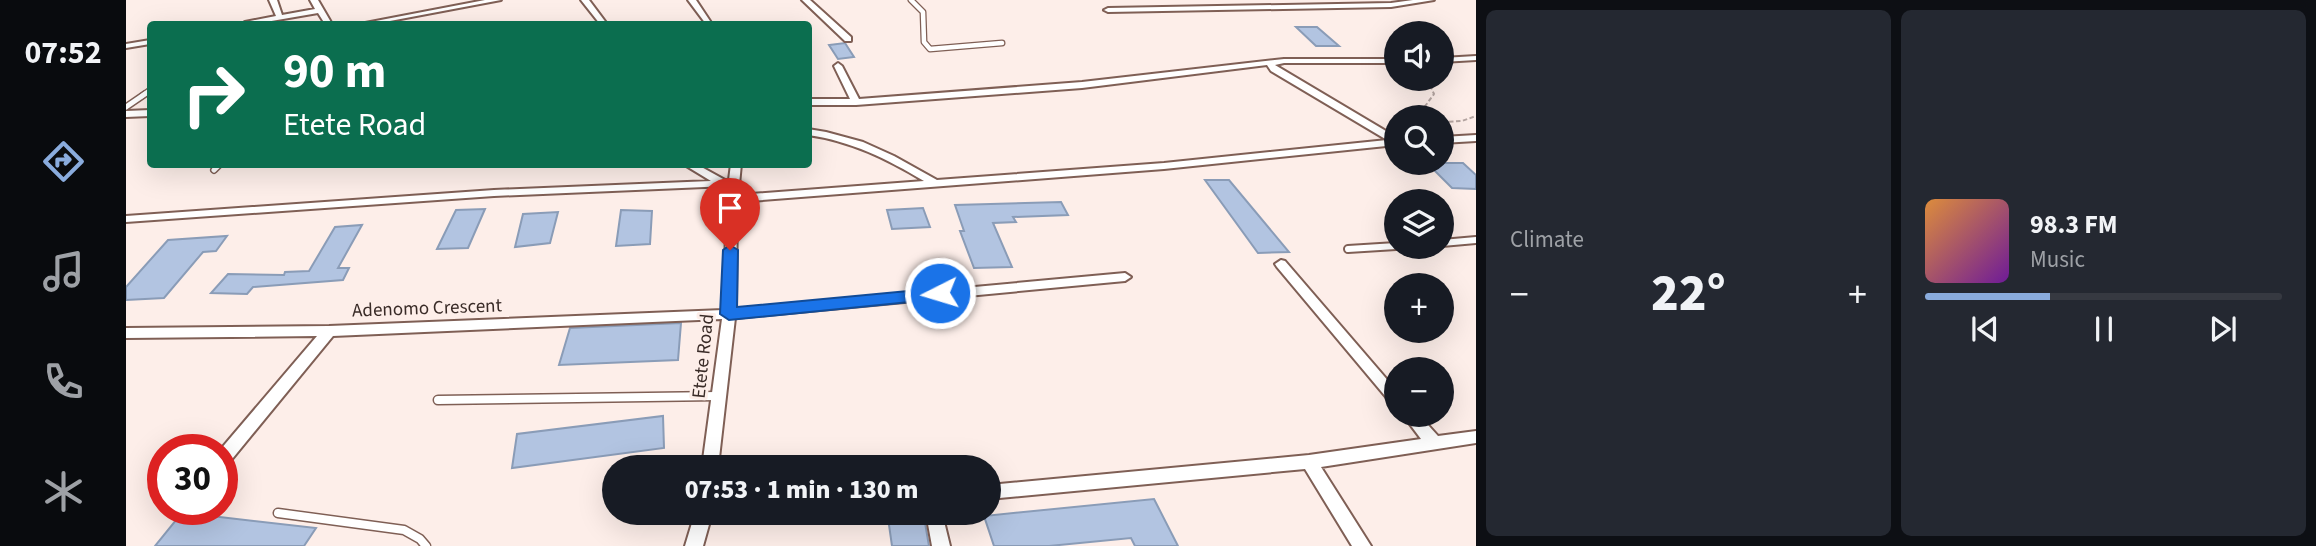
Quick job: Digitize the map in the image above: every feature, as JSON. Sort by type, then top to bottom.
[{"type":"street","points":[[273,0],[280,18]]},
{"type":"street","points":[[314,0],[326,21]]},
{"type":"street","points":[[381,21],[497,0]]},
{"type":"street","points":[[585,0],[602,21]]},
{"type":"street","points":[[806,0],[848,39]]},
{"type":"street","points":[[1108,10],[1391,5],[1430,0]]},
{"type":"street","points":[[696,1],[707,21]]},
{"type":"street","points":[[262,21],[320,10]]},
{"type":"street","points":[[126,46],[147,42]]},
{"type":"street","points":[[1454,59],[1476,58]]},
{"type":"street","points":[[812,102],[856,102],[1082,85],[1284,61],[1384,61]]},
{"type":"street","points":[[1273,63],[1271,65],[1274,69],[1384,134]]},
{"type":"street","points":[[838,66],[856,102]]},
{"type":"street","points":[[126,114],[147,113]]},
{"type":"street","points":[[812,132],[831,134],[888,155],[936,184]]},
{"type":"street","points":[[1454,139],[1476,138]]},
{"type":"street","points":[[732,199],[1164,166],[1384,142]]},
{"type":"street","points":[[696,168],[729,184]]},
{"type":"street","name":"Etete Road","points":[[712,455],[729,314],[732,199],[729,184],[735,168]]},
{"type":"street","points":[[126,219],[494,193],[729,184]]},
{"type":"street","points":[[1282,264],[1384,385]]},
{"type":"street","name":"Adenomo Crescent","points":[[126,333],[329,331],[729,314],[1125,277]]},
{"type":"street","points":[[238,439],[329,331]]},
{"type":"street","points":[[1420,427],[1435,444]]},
{"type":"street","points":[[1001,491],[1309,462],[1476,438]]},
{"type":"street","points":[[1309,462],[1362,546]]},
{"type":"street","points":[[694,546],[704,525]]},
{"type":"street","points":[[937,525],[941,546]]},
{"type":"lane","points":[[911,0],[923,12],[924,42],[930,49],[949,50],[974,43],[1002,43]]},
{"type":"lane","points":[[126,107],[147,91]]},
{"type":"lane","points":[[1454,242],[1476,240]]},
{"type":"lane","points":[[1348,249],[1384,247]]},
{"type":"lane","points":[[438,400],[719,396]]},
{"type":"lane","points":[[278,513],[404,530],[420,539],[426,546]]},
{"type":"path","points":[[1454,121],[1476,116]]},
{"type":"building","points":[[1296,27],[1317,27],[1339,46],[1316,46]]},
{"type":"building","points":[[845,43],[854,57],[838,59],[829,45]]},
{"type":"building","points":[[1454,163],[1463,163],[1476,175],[1476,189],[1452,188],[1439,175],[1454,175]]},
{"type":"building","points":[[1205,180],[1229,180],[1289,252],[1258,253]]},
{"type":"building","points":[[1061,202],[1068,215],[1013,217],[1016,222],[993,223],[1012,267],[974,268],[960,231],[964,231],[955,205]]},
{"type":"building","points":[[923,208],[930,227],[892,229],[887,210]]},
{"type":"building","points":[[485,209],[468,248],[437,249],[456,210]]},
{"type":"building","points":[[621,210],[652,211],[650,244],[616,246]]},
{"type":"building","points":[[558,212],[550,243],[515,247],[523,214]]},
{"type":"building","points":[[362,225],[338,268],[349,268],[343,280],[253,287],[247,294],[211,293],[228,274],[284,275],[285,272],[309,271],[335,227]]},
{"type":"building","points":[[227,236],[216,251],[203,252],[164,298],[126,300],[126,287],[168,240]]},
{"type":"building","points":[[681,323],[678,360],[559,365],[570,328]]},
{"type":"building","points":[[663,416],[664,448],[512,468],[517,434]]},
{"type":"building","points":[[1154,499],[1178,546],[1135,546],[1131,538],[1049,546],[994,546],[987,525],[1001,525],[1001,514]]},
{"type":"building","points":[[238,519],[316,528],[304,546],[155,546],[172,525],[238,525]]},
{"type":"building","points":[[889,525],[925,525],[929,546],[892,546]]},
{"type":"route","points":[[730,250],[729,314],[940,293]]}]
